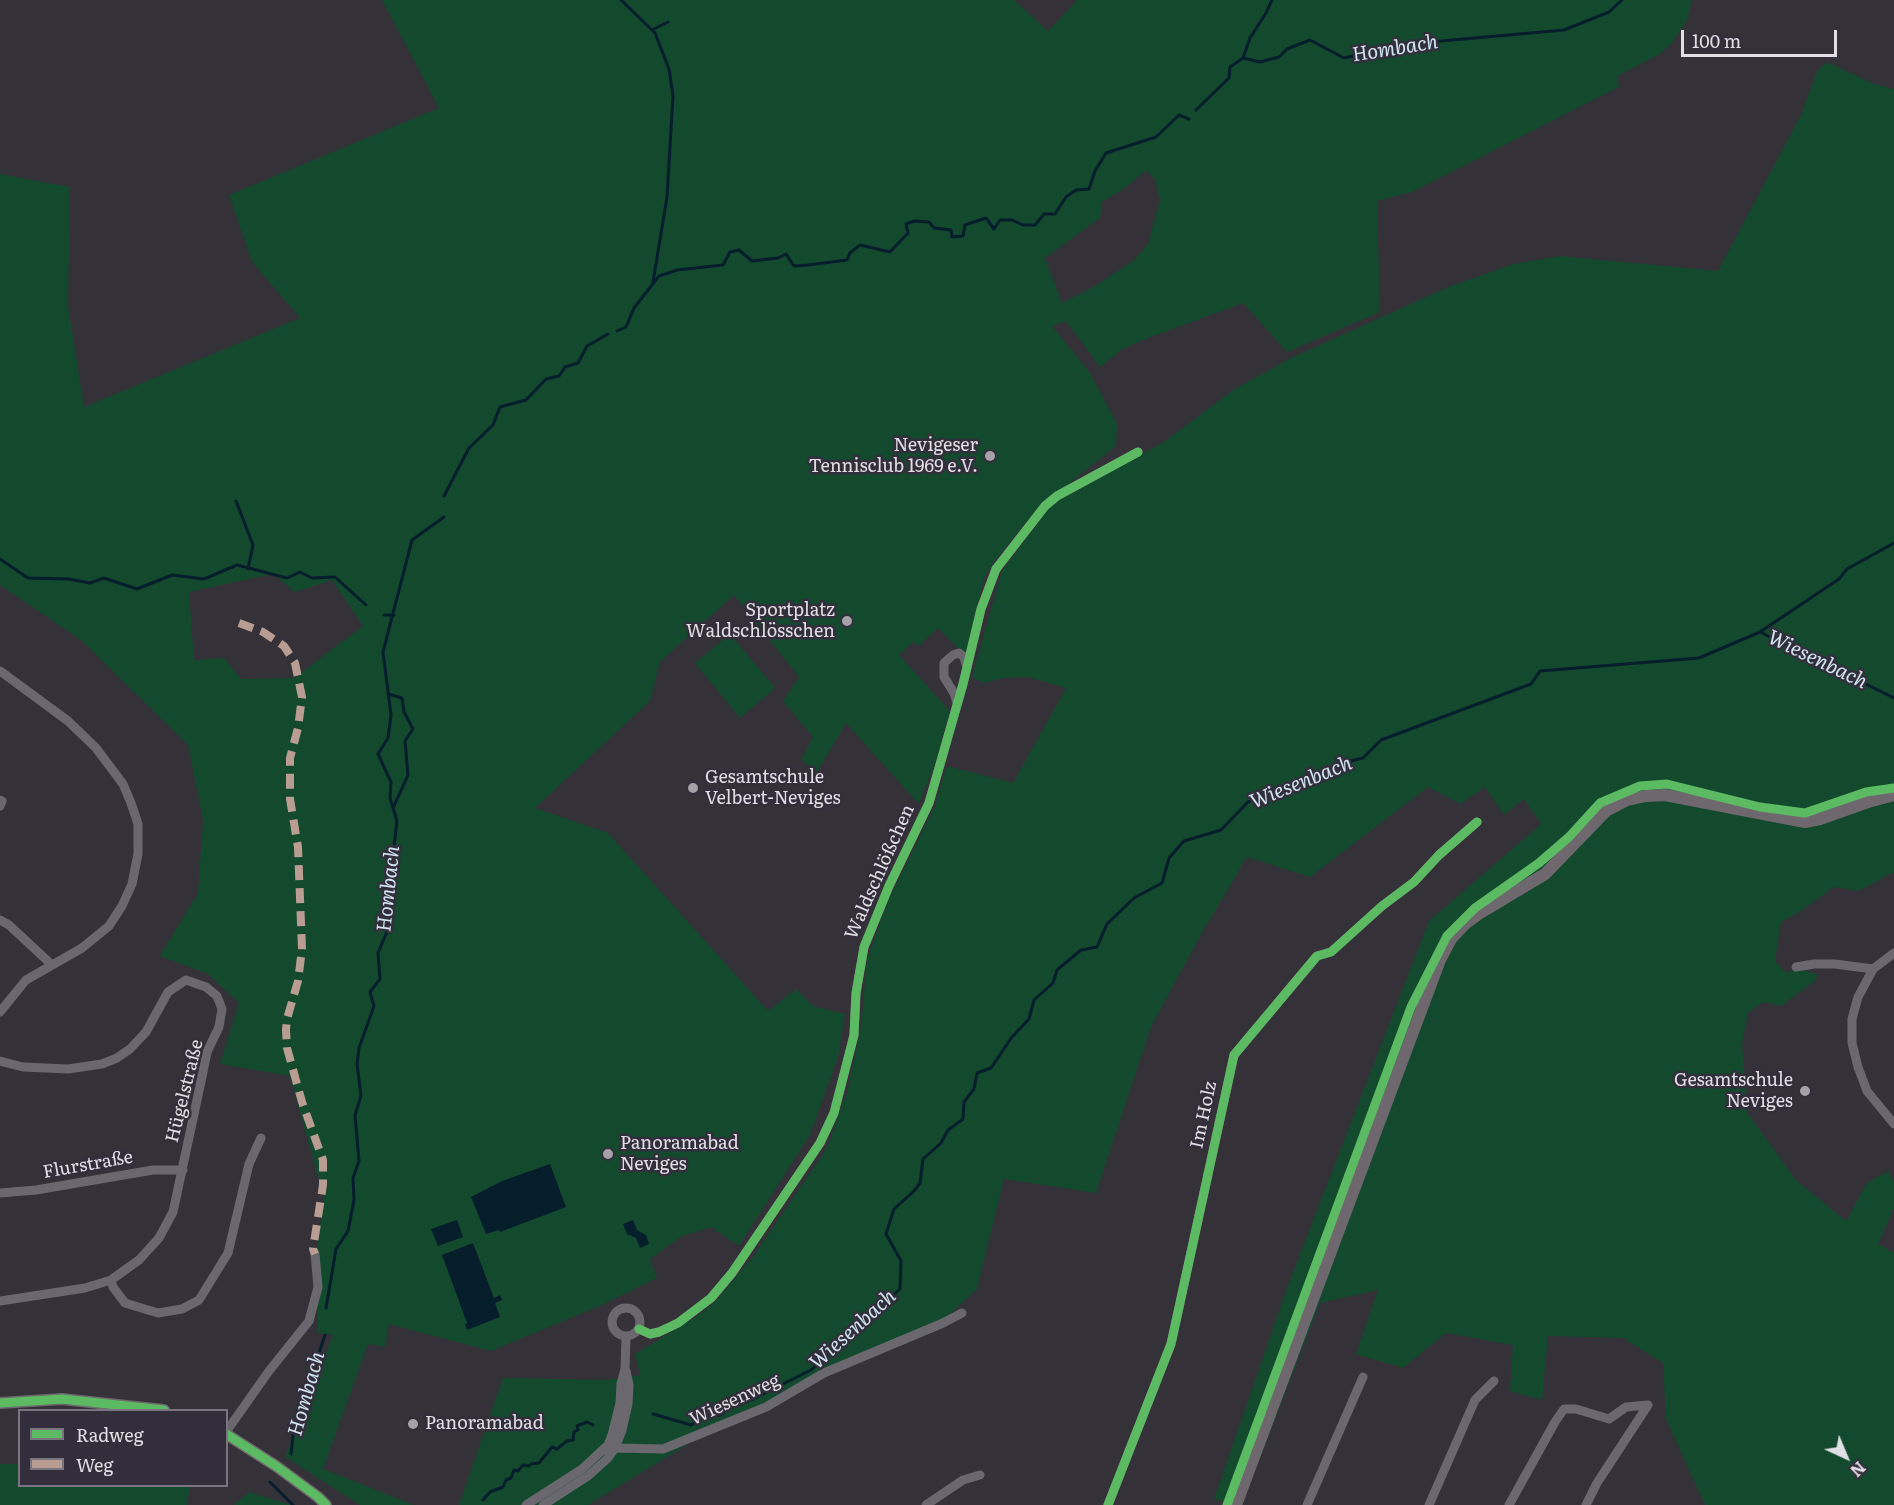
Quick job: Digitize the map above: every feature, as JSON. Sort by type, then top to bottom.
[{"type":"main road","points":[[1236,1505],[1440,960],[1451,939],[1465,924],[1480,913],[1545,874],[1606,811],[1627,800],[1665,795],[1804,822],[1894,795]]},
{"type":"main road","points":[[0,1403],[62,1399],[155,1409]]},
{"type":"main road","points":[[228,1434],[322,1501],[338,1505]]},
{"type":"street","name":"Waldschlößchen","points":[[639,1329],[650,1334],[659,1332],[678,1323],[711,1298],[732,1274],[820,1143],[834,1113],[855,1035],[856,993],[864,947],[889,886],[929,803],[967,670],[981,609],[996,569],[1045,506],[1057,496],[1138,452]]},
{"type":"street","points":[[957,704],[954,693],[944,676],[944,663],[952,655],[959,653],[964,657],[967,670]]},
{"type":"street","points":[[0,671],[68,721],[96,748],[123,784],[138,824],[138,854],[132,884],[109,926],[82,948],[26,980],[0,1012]]},
{"type":"street","points":[[0,800],[2,801],[0,806]]},
{"type":"street","name":"Im Holz","points":[[1108,1505],[1171,1344],[1234,1055],[1317,956],[1331,952],[1382,906],[1414,882],[1439,855],[1477,822]]},
{"type":"street","points":[[0,920],[9,925],[52,965]]},
{"type":"street","points":[[1894,953],[1873,969],[1858,997],[1852,1019],[1852,1043],[1867,1090],[1894,1124]]},
{"type":"street","points":[[1796,966],[1835,964],[1873,969]]},
{"type":"street","name":"Hügelstraße","points":[[0,1061],[55,1069],[102,1064],[130,1049],[146,1032],[168,992],[186,980],[207,987],[217,996],[222,1009],[219,1027],[207,1052],[173,1212],[159,1238],[139,1260],[111,1281],[85,1288],[0,1301]]},
{"type":"street","points":[[111,1281],[125,1303],[158,1312],[182,1309],[199,1300],[228,1253],[249,1164],[261,1138]]},
{"type":"street","name":"Flurstraße","points":[[0,1193],[36,1190],[153,1170],[183,1170]]},
{"type":"street","points":[[228,1430],[269,1371],[309,1321],[318,1287],[315,1254]]},
{"type":"street","points":[[626,1308],[636,1312],[640,1323],[636,1333],[626,1337],[616,1332],[612,1322],[616,1312],[626,1308]]},
{"type":"street","name":"Wiesenweg","points":[[611,1446],[645,1450],[663,1449],[685,1441],[766,1407],[824,1374],[962,1313]]},
{"type":"street","points":[[526,1505],[582,1469],[611,1446],[622,1430],[628,1404],[629,1385],[625,1369],[626,1337]]},
{"type":"street","points":[[1307,1505],[1363,1377]]},
{"type":"street","points":[[1429,1505],[1475,1400],[1494,1381]]},
{"type":"street","points":[[1509,1505],[1554,1422],[1564,1409],[1576,1409],[1609,1419],[1626,1407],[1648,1405],[1586,1505]]},
{"type":"street","points":[[543,1505],[588,1476],[607,1459],[611,1446]]},
{"type":"street","points":[[926,1505],[963,1480],[980,1475]]},
{"type":"green space","points":[[382,0],[1014,0],[1048,31],[1077,0],[1692,0],[1687,20],[1672,43],[1660,54],[1617,76],[1619,87],[1412,192],[1377,201],[1380,312],[1287,352],[1243,303],[1143,340],[1121,350],[1100,367],[1066,321],[1052,326],[1090,373],[1117,424],[1116,446],[1035,511],[993,563],[984,578],[965,655],[938,628],[919,646],[913,642],[899,655],[950,711],[936,760],[919,804],[846,723],[817,772],[801,760],[813,737],[783,701],[799,677],[734,595],[660,662],[650,701],[535,808],[608,833],[768,1011],[796,989],[813,1006],[845,1014],[838,1057],[810,1135],[739,1246],[711,1227],[682,1236],[650,1259],[657,1278],[602,1305],[491,1351],[389,1324],[385,1347],[368,1344],[323,1469],[414,1505],[360,1505],[285,1457],[333,1335],[318,1333],[318,1239],[324,1198],[290,1076],[220,1064],[239,1003],[208,974],[160,956],[198,893],[203,820],[188,745],[81,640],[0,585],[0,174],[70,187],[68,305],[84,407],[300,318],[252,262],[229,195],[439,108]],"holes":[[[1146,170],[1155,180],[1160,200],[1148,244],[1134,260],[1095,286],[1062,303],[1045,258],[1100,218],[1102,202],[1125,188]],[[273,574],[295,592],[332,580],[363,626],[294,678],[241,679],[224,658],[194,660],[189,592]]]},
{"type":"green space","points":[[1827,62],[1874,84],[1894,89],[1894,872],[1859,891],[1834,887],[1801,911],[1781,922],[1775,961],[1785,972],[1802,970],[1817,974],[1816,980],[1781,1006],[1763,1002],[1748,1013],[1742,1044],[1748,1114],[1796,1180],[1846,1221],[1867,1183],[1888,1171],[1894,1182],[1894,1208],[1878,1244],[1894,1253],[1894,1505],[1705,1505],[1666,1419],[1663,1363],[1623,1338],[1548,1336],[1542,1400],[1510,1391],[1513,1345],[1446,1333],[1403,1368],[1356,1354],[1378,1290],[1320,1303],[1242,1505],[1233,1505],[1214,1499],[1287,1288],[1429,921],[1541,824],[1524,799],[1504,815],[1485,787],[1460,804],[1428,787],[1310,877],[1247,857],[1200,936],[1151,1027],[1096,1193],[1004,1179],[977,1289],[947,1317],[796,1387],[708,1432],[588,1505],[459,1505],[503,1378],[607,1380],[640,1375],[635,1354],[699,1315],[715,1302],[753,1257],[827,1148],[847,1093],[861,1028],[867,960],[888,901],[935,806],[947,766],[1013,783],[1066,688],[1028,677],[1004,678],[983,683],[972,677],[1002,571],[1045,513],[1059,500],[1164,442],[1233,390],[1291,358],[1446,288],[1513,264],[1560,256],[1718,271],[1801,115],[1817,71]]},
{"type":"green space","points":[[730,634],[775,688],[740,718],[695,663]]},
{"type":"green space","points":[[0,1464],[18,1464],[18,1487],[190,1487],[187,1505],[0,1505]]},
{"type":"green space","points":[[249,1492],[291,1505],[234,1505]]},
{"type":"water","points":[[550,1164],[566,1207],[500,1232],[499,1230],[486,1234],[471,1197],[502,1181]]},
{"type":"water","points":[[457,1220],[463,1237],[438,1246],[431,1229]]},
{"type":"water","points":[[633,1220],[637,1230],[646,1235],[649,1244],[640,1248],[636,1238],[627,1234],[623,1224]]},
{"type":"water","points":[[473,1243],[494,1298],[500,1295],[502,1300],[495,1303],[500,1317],[467,1330],[465,1324],[467,1323],[442,1255]]},
{"type":"waterway","points":[[621,0],[655,33],[669,69],[673,96],[667,197],[653,282]]},
{"type":"waterway","points":[[1243,58],[1250,38],[1272,0]]},
{"type":"waterway","name":"Hombach","points":[[1196,110],[1229,78],[1230,67],[1243,58],[1260,62],[1279,57],[1287,49],[1310,40],[1344,58],[1408,44],[1564,30],[1609,12],[1622,0]]},
{"type":"waterway","points":[[652,30],[668,22]]},
{"type":"waterway","name":"Hombach","points":[[617,331],[626,327],[634,308],[659,276],[677,270],[723,265],[730,252],[739,250],[752,261],[778,258],[786,254],[794,266],[808,265],[847,260],[850,253],[860,245],[890,252],[908,233],[906,224],[914,221],[929,222],[934,228],[951,230],[952,237],[963,236],[965,225],[986,218],[994,229],[1000,220],[1035,225],[1044,214],[1055,214],[1066,197],[1076,190],[1089,189],[1095,171],[1106,153],[1156,137],[1179,115],[1189,119]]},
{"type":"waterway","name":"Hombach","points":[[444,496],[469,448],[493,425],[500,407],[526,400],[546,379],[559,376],[565,367],[578,363],[587,346],[608,334]]},
{"type":"waterway","points":[[236,501],[253,545],[248,569]]},
{"type":"waterway","name":"Hombach","points":[[326,1308],[336,1249],[348,1231],[354,1200],[353,1178],[359,1161],[355,1115],[361,1096],[357,1064],[359,1048],[374,1006],[370,992],[380,979],[378,953],[389,927],[386,884],[392,863],[397,821],[390,798],[391,782],[378,754],[388,738],[391,715],[383,652],[412,540],[444,517]]},
{"type":"waterway","points":[[1760,632],[1839,579],[1847,569],[1894,543]]},
{"type":"waterway","points":[[0,559],[28,578],[69,579],[90,583],[104,578],[137,589],[172,575],[204,579],[237,565],[287,578],[300,572],[312,578],[335,577],[366,605]]},
{"type":"waterway","name":"Hombach","points":[[384,615],[394,615]]},
{"type":"waterway","name":"Wiesenbach","points":[[653,1414],[691,1425],[707,1416],[720,1415],[730,1408],[811,1370],[900,1289],[901,1261],[886,1234],[894,1209],[920,1183],[923,1159],[941,1143],[948,1130],[963,1119],[964,1102],[974,1089],[977,1073],[991,1068],[1012,1037],[1029,1019],[1034,1000],[1053,983],[1057,970],[1081,950],[1097,947],[1107,924],[1134,898],[1162,883],[1169,858],[1184,841],[1221,830],[1248,802],[1291,784],[1321,780],[1337,764],[1363,758],[1381,740],[1531,684],[1540,671],[1699,658],[1760,632],[1894,698]]},
{"type":"waterway","points":[[388,694],[402,698],[404,712],[413,729],[405,741],[408,775],[394,806]]},
{"type":"waterway","name":"Hombach","points":[[291,1454],[294,1427],[325,1335]]},
{"type":"waterway","name":"Wiesenbach","points":[[483,1500],[490,1492],[503,1487],[506,1480],[511,1478],[514,1470],[518,1471],[523,1465],[539,1463],[552,1447],[557,1449],[567,1441],[573,1440],[574,1432],[578,1430],[577,1426],[587,1422],[593,1425]]},
{"type":"waterway","name":"Hombach","points":[[270,1482],[293,1505]]},
{"type":"marked path","points":[[239,623],[263,632],[284,646],[295,663],[302,697],[298,728],[290,758],[290,799],[298,847],[302,949],[298,981],[286,1030],[287,1048],[302,1102],[323,1160],[323,1185],[313,1249],[315,1254]]},
{"type":"cycle path","points":[[639,1329],[650,1334],[659,1332],[678,1323],[711,1298],[732,1273],[820,1143],[834,1113],[854,1035],[856,993],[864,947],[889,886],[929,803],[963,684],[981,609],[996,569],[1045,506],[1057,496],[1138,452]]},
{"type":"cycle path","points":[[1227,1505],[1411,1007],[1447,936],[1475,908],[1539,863],[1569,837],[1600,803],[1640,786],[1667,784],[1760,807],[1805,813],[1866,792],[1894,788]]},
{"type":"cycle path","points":[[1108,1505],[1171,1344],[1234,1055],[1317,956],[1331,952],[1382,906],[1414,882],[1439,855],[1477,822]]},
{"type":"cycle path","points":[[0,1403],[62,1399],[155,1409]]},
{"type":"cycle path","points":[[228,1435],[276,1466],[326,1505]]},
{"type":"place","name":"Nevigeser Tennisclub 1969 e.V.","points":[[990,456]]},
{"type":"place","name":"Sportplatz Waldschlösschen","points":[[847,621]]},
{"type":"place","name":"Gesamtschule Velbert-Neviges","points":[[693,788]]},
{"type":"place","name":"Gesamtschule Neviges","points":[[1805,1091]]},
{"type":"place","name":"Panoramabad Neviges","points":[[608,1154]]},
{"type":"place","name":"Panoramabad","points":[[413,1424]]}]
